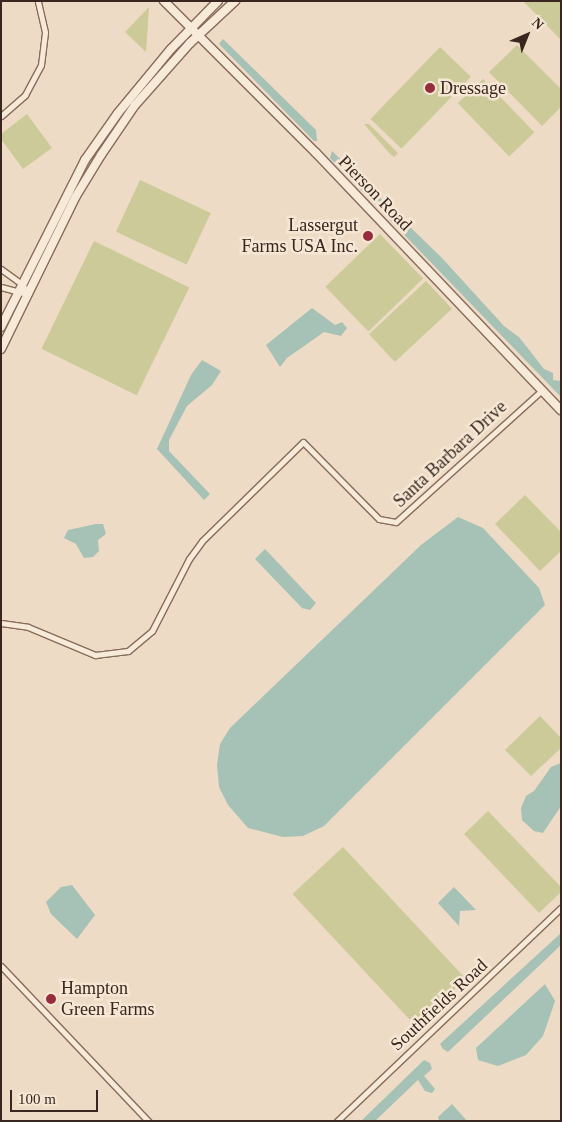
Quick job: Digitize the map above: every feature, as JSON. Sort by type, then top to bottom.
[{"type":"street","points":[[1,116],[25,95],[41,65],[45,32],[38,1]]},
{"type":"street","name":"Pierson Road","points":[[164,1],[528,372],[561,410]]},
{"type":"street","points":[[1,327],[90,153],[118,113],[190,29],[218,1]]},
{"type":"street","points":[[1,349],[76,196],[100,155],[134,105],[198,36],[235,1]]},
{"type":"street","points":[[1,269],[22,284],[28,294]]},
{"type":"street","points":[[1,287],[18,293],[28,294]]},
{"type":"street","name":"Santa Barbara Drive","points":[[1,623],[28,627],[95,655],[128,651],[152,631],[189,560],[202,541],[303,442],[379,519],[396,522],[542,390]]},
{"type":"street","name":"Southfields Road","points":[[337,1121],[561,908]]},
{"type":"street","points":[[1,966],[148,1121]]},
{"type":"shaded area","points":[[523,1],[561,1],[561,40]]},
{"type":"shaded area","points":[[149,7],[146,52],[125,32]]},
{"type":"shaded area","points":[[223,39],[316,130],[317,141],[314,141],[219,44]]},
{"type":"shaded area","points":[[517,45],[561,89],[561,107],[542,126],[489,72]]},
{"type":"shaded area","name":"Dressage","points":[[440,47],[471,77],[401,149],[371,119]]},
{"type":"shaded area","points":[[483,79],[534,132],[509,157],[458,103]]},
{"type":"shaded area","points":[[27,114],[52,148],[23,169],[1,139],[1,134]]},
{"type":"shaded area","points":[[364,124],[369,124],[398,153],[394,157],[390,154]]},
{"type":"shaded area","points":[[332,151],[442,258],[504,326],[519,337],[544,369],[553,373],[553,380],[561,381],[561,397],[330,158]]},
{"type":"shaded area","points":[[140,180],[211,213],[187,265],[116,232]]},
{"type":"shaded area","points":[[380,234],[423,279],[368,331],[325,287]]},
{"type":"shaded area","points":[[94,241],[189,287],[137,395],[41,349]]},
{"type":"shaded area","points":[[426,281],[452,309],[395,362],[369,334]]},
{"type":"shaded area","points":[[312,308],[335,325],[342,322],[347,328],[341,336],[324,332],[287,358],[280,367],[266,345]]},
{"type":"shaded area","points":[[202,360],[221,371],[212,385],[187,406],[169,440],[169,451],[210,494],[204,500],[157,449],[191,375]]},
{"type":"shaded area","points":[[525,495],[561,532],[561,551],[540,571],[495,524]]},
{"type":"shaded area","points":[[458,517],[483,528],[539,588],[545,605],[324,826],[303,836],[283,837],[248,828],[228,805],[219,787],[217,765],[220,744],[230,728],[421,545]]},
{"type":"shaded area","points":[[103,524],[106,534],[98,540],[99,551],[93,557],[84,558],[76,544],[64,538],[68,530]]},
{"type":"shaded area","points":[[265,549],[316,603],[310,610],[302,608],[255,559]]},
{"type":"shaded area","points":[[540,716],[561,738],[561,748],[531,776],[505,750]]},
{"type":"shaded area","points":[[561,763],[561,806],[543,833],[534,831],[522,820],[521,808],[526,796],[534,791],[551,767]]},
{"type":"shaded area","points":[[488,811],[561,887],[561,892],[539,913],[464,834]]},
{"type":"shaded area","points":[[343,847],[466,979],[415,1026],[293,894]]},
{"type":"shaded area","points":[[72,885],[95,915],[77,939],[51,914],[46,902],[61,887]]},
{"type":"shaded area","points":[[454,887],[476,910],[460,911],[459,926],[438,903]]},
{"type":"shaded area","points":[[561,933],[561,945],[448,1052],[443,1049],[440,1044]]},
{"type":"shaded area","points":[[545,984],[555,1001],[543,1036],[526,1055],[498,1066],[478,1060],[476,1048]]},
{"type":"shaded area","points":[[424,1060],[430,1063],[432,1069],[424,1076],[435,1089],[432,1093],[425,1091],[418,1080],[375,1121],[361,1121]]},
{"type":"shaded area","points":[[452,1104],[467,1121],[439,1121],[438,1117]]},
{"type":"place","name":"Dressage","points":[[430,88]]},
{"type":"place","name":"Lassergut Farms USA Inc.","points":[[368,236]]},
{"type":"place","name":"Hampton Green Farms","points":[[51,999]]}]
